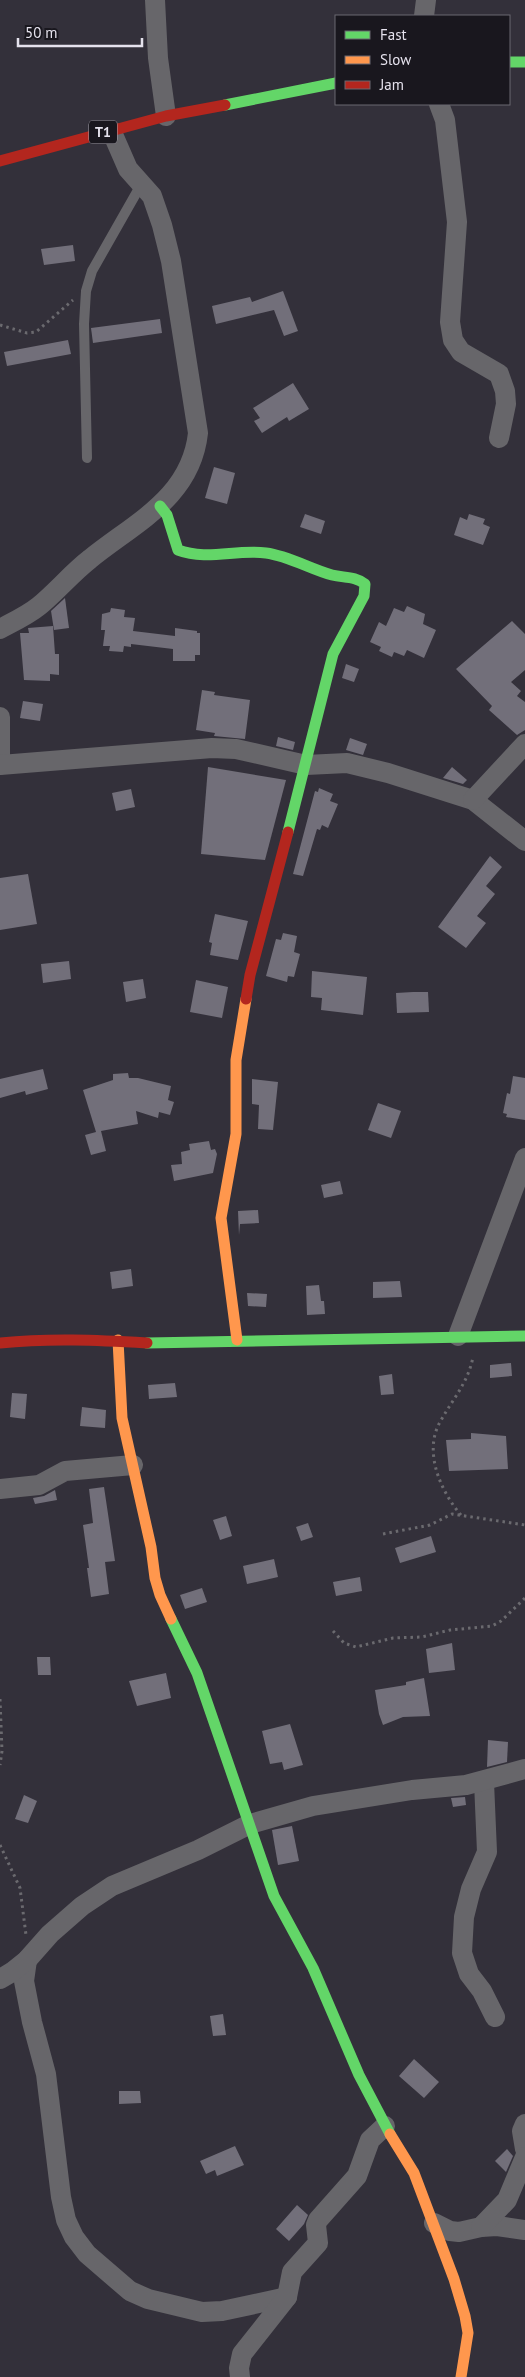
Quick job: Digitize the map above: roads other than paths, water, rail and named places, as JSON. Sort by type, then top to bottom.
[{"type":"main road","points":[[510,62],[525,62]]},
{"type":"main road","name":"T1","points":[[0,161],[166,116],[335,83]]},
{"type":"main road","points":[[160,506],[167,515],[178,550],[187,555],[200,556],[229,551],[257,552],[292,558],[330,575],[360,579],[365,584],[364,596],[333,654],[323,687],[306,765],[250,975],[236,1060],[236,1134],[221,1218],[237,1340]]},
{"type":"main road","points":[[0,1343],[39,1339],[118,1340],[162,1344],[237,1340],[525,1336]]},
{"type":"main road","points":[[118,1340],[122,1418],[160,1595],[197,1673],[250,1824],[263,1869],[274,1896],[313,1968],[359,2076],[385,2126],[414,2173],[434,2223],[466,2316],[468,2332],[461,2377]]},
{"type":"street","points":[[155,0],[158,58],[166,116]]},
{"type":"street","points":[[424,15],[426,0]]},
{"type":"street","points":[[439,105],[445,120],[457,222],[450,322],[454,340],[461,352],[499,374],[505,391],[506,404],[499,438]]},
{"type":"street","points":[[0,629],[38,607],[90,559],[148,518],[160,506],[187,470],[196,452],[198,434],[171,261],[152,196],[142,182],[128,169],[111,130]]},
{"type":"street","points":[[0,717],[0,765],[212,748],[236,749],[306,765],[347,763],[474,800],[525,841]]},
{"type":"street","points":[[474,800],[525,744]]},
{"type":"street","points":[[468,1336],[525,1158]]},
{"type":"street","points":[[0,1489],[39,1485],[65,1471],[133,1464]]},
{"type":"street","points":[[0,1979],[27,1960],[50,1934],[82,1906],[112,1886],[198,1850],[250,1824],[313,1806],[484,1782],[525,1769]]},
{"type":"street","points":[[484,1782],[487,1852],[470,1889],[464,1917],[462,1953],[469,1974],[482,1991],[496,2017]]},
{"type":"street","points":[[27,1960],[24,1982],[46,2074],[61,2197],[66,2220],[74,2237],[87,2254],[130,2291],[148,2299],[202,2312],[222,2311],[287,2297]]},
{"type":"street","points":[[525,2124],[522,2131],[525,2149]]},
{"type":"street","points":[[240,2377],[239,2368],[242,2354],[287,2297],[292,2272],[318,2242],[316,2225],[318,2220],[357,2176],[370,2140],[385,2126]]},
{"type":"street","points":[[481,2227],[507,2200],[525,2156]]},
{"type":"street","points":[[434,2223],[450,2231],[459,2232],[481,2227],[497,2226],[525,2230]]},
{"type":"lane","points":[[87,458],[84,324],[86,291],[92,271],[142,182]]}]
